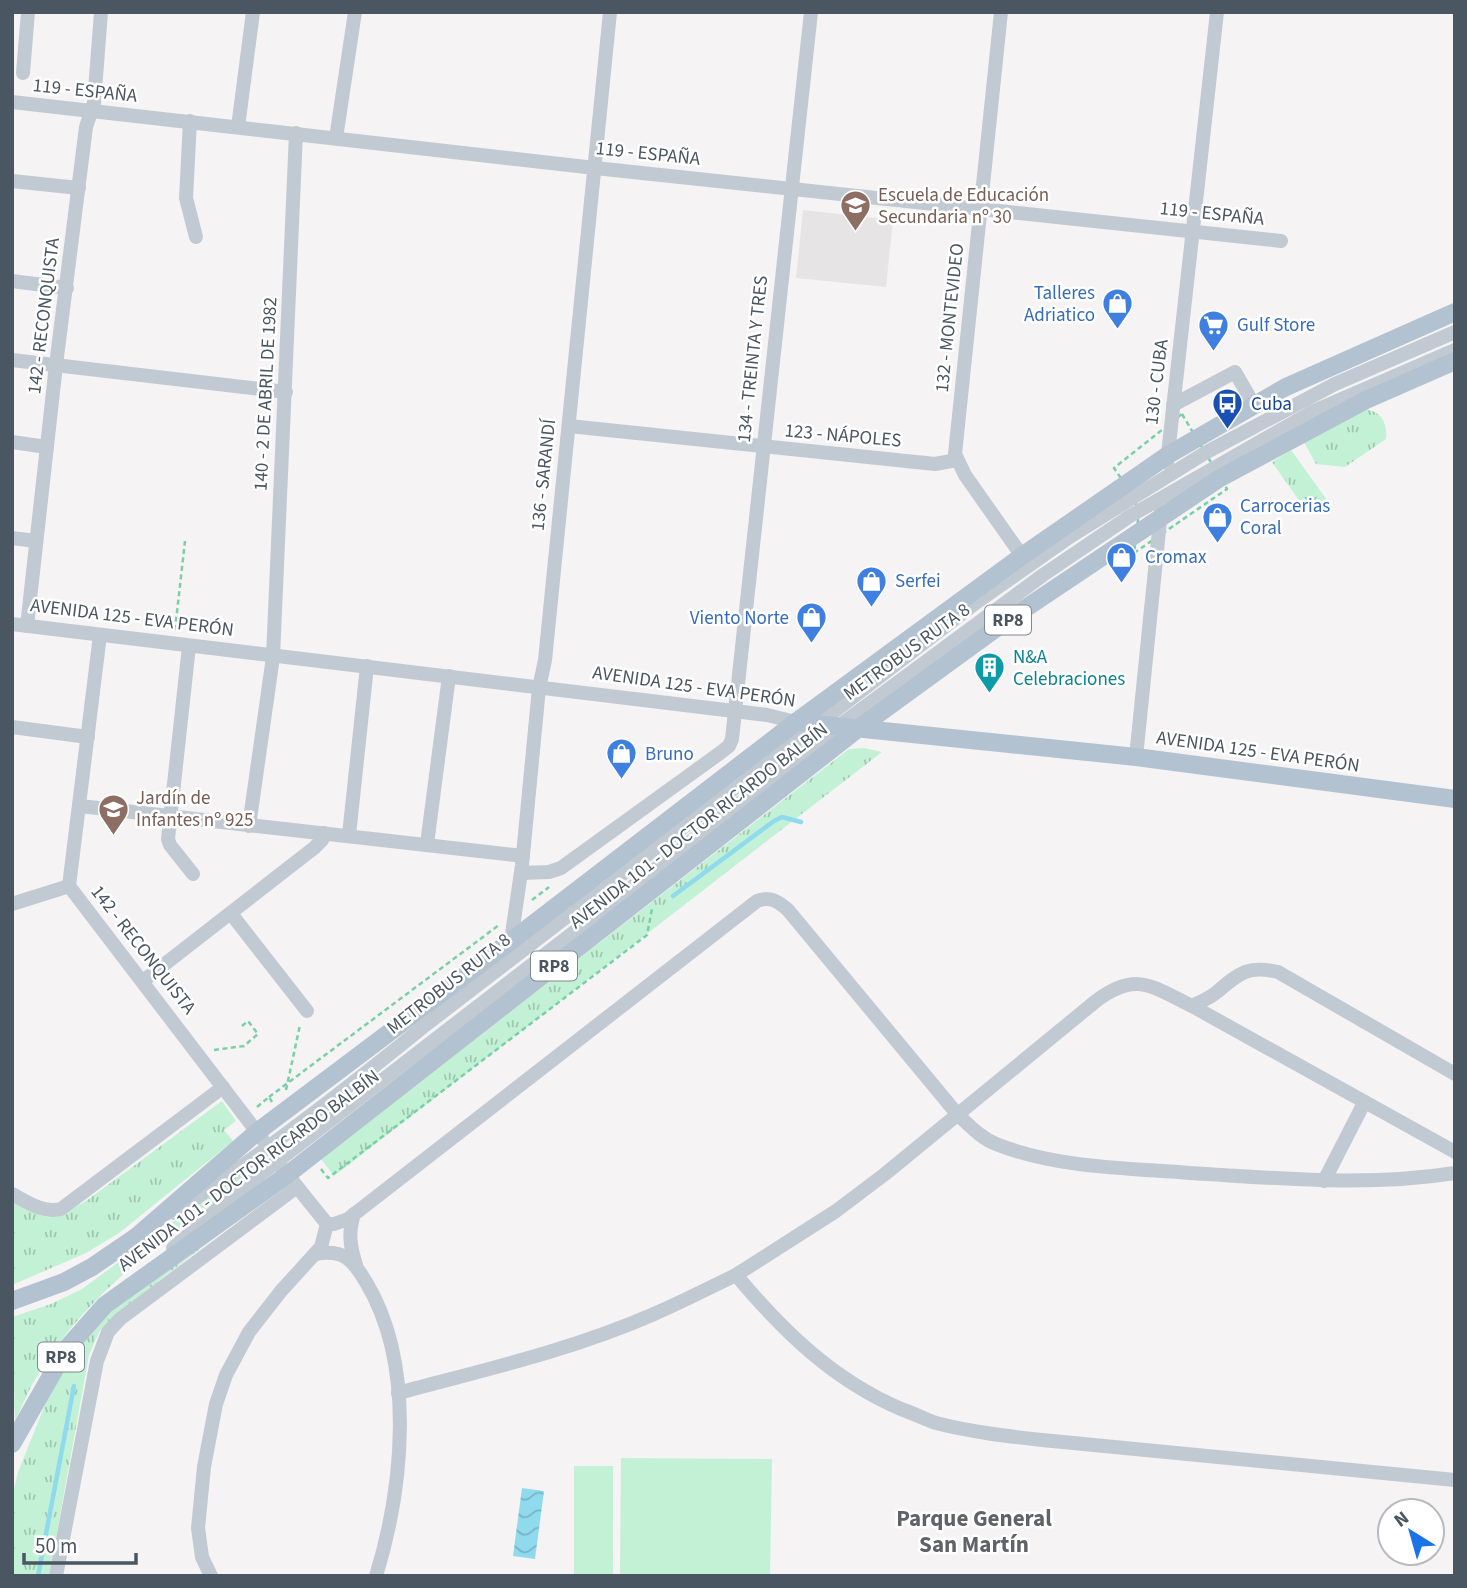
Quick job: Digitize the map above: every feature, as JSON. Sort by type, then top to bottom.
[{"type":"main road","name":"AVENIDA 101 - DOCTOR RICARDO BALBÍN","points":[[12,1301],[64,1282],[92,1267],[136,1237],[262,1139],[281,1114],[796,722],[1022,556],[1168,455],[1296,383],[1455,312]]},
{"type":"main road","name":"AVENIDA 101 - DOCTOR RICARDO BALBÍN","points":[[12,1444],[67,1348],[105,1305],[287,1175],[859,728],[1002,624],[1220,478],[1366,400],[1455,361]]},
{"type":"main road","name":"AVENIDA 125 - EVA PERÓN","points":[[796,722],[1136,757],[1455,799]]},
{"type":"street","points":[[23,73],[28,12]]},
{"type":"street","name":"142 - RECONQUISTA","points":[[20,625],[36,541],[86,127],[94,103],[101,12]]},
{"type":"street","points":[[238,127],[253,12]]},
{"type":"street","points":[[336,138],[355,12]]},
{"type":"street","name":"136 - SARANDÍ","points":[[511,941],[523,856],[539,688],[545,660],[610,12]]},
{"type":"street","name":"134 - TREINTA Y TRES","points":[[521,873],[549,872],[561,868],[720,753],[729,746],[732,739],[811,12]]},
{"type":"street","name":"132 - MONTEVIDEO","points":[[957,460],[955,449],[1001,12]]},
{"type":"street","name":"130 - CUBA","points":[[1136,757],[1217,12]]},
{"type":"street","name":"119 - ESPAÑA","points":[[12,102],[595,168],[1281,241]]},
{"type":"street","points":[[190,121],[186,198],[196,237]]},
{"type":"street","name":"140 - 2 DE ABRIL DE 1982","points":[[249,826],[273,657],[296,133]]},
{"type":"street","points":[[12,181],[79,188]]},
{"type":"street","points":[[12,281],[67,288]]},
{"type":"street","name":"METROBUS RUTA 8","points":[[262,1139],[819,725],[986,595],[1071,536],[1166,476],[1335,384],[1455,332]]},
{"type":"street","name":"METROBUS RUTA 8","points":[[56,1576],[97,1361],[108,1332],[120,1319],[287,1175],[839,726],[1043,575],[1130,516],[1312,412],[1455,350]]},
{"type":"street","points":[[12,360],[286,392]]},
{"type":"street","points":[[1173,405],[1235,372],[1254,405]]},
{"type":"street","name":"123 - NÁPOLES","points":[[569,426],[935,464],[957,460]]},
{"type":"street","points":[[12,442],[47,447]]},
{"type":"street","points":[[957,460],[1022,556]]},
{"type":"street","points":[[12,538],[36,541]]},
{"type":"street","name":"AVENIDA 125 - EVA PERÓN","points":[[20,625],[767,715],[796,722]]},
{"type":"street","name":"142 - RECONQUISTA","points":[[100,635],[69,887],[327,1224]]},
{"type":"street","points":[[189,646],[169,816],[170,845],[192,874]]},
{"type":"street","points":[[349,835],[367,666]]},
{"type":"street","points":[[427,844],[449,676]]},
{"type":"street","points":[[12,727],[88,737]]},
{"type":"street","points":[[80,806],[523,856]]},
{"type":"street","points":[[144,982],[314,848],[322,840],[324,833]]},
{"type":"street","points":[[12,904],[69,887]]},
{"type":"street","points":[[211,1576],[202,1557],[198,1528],[204,1467],[216,1404],[226,1376],[249,1332],[321,1247],[327,1224],[341,1222],[354,1214],[763,899],[778,901],[788,910],[958,1115],[995,1143],[1074,1162],[1324,1181],[1401,1180],[1455,1173]]},
{"type":"street","points":[[232,915],[306,1009]]},
{"type":"street","points":[[1192,1006],[1210,997],[1227,981],[1244,971],[1263,968],[1279,972],[1455,1074]]},
{"type":"street","points":[[398,1393],[602,1334],[654,1314],[736,1275],[836,1210],[1118,987],[1139,983],[1192,1006],[1455,1152]]},
{"type":"street","points":[[12,1194],[43,1210],[61,1209],[223,1087]]},
{"type":"street","points":[[1324,1181],[1364,1103]]},
{"type":"street","points":[[354,1214],[349,1241],[356,1266]]},
{"type":"street","points":[[315,1254],[336,1253],[346,1256],[356,1266],[381,1315],[394,1366],[400,1421],[396,1483],[391,1517],[376,1576]]},
{"type":"street","points":[[736,1275],[765,1310],[813,1356],[842,1377],[884,1401],[934,1422],[979,1432],[1042,1440],[1455,1480]]},
{"type":"path","points":[[173,644],[186,541]]},
{"type":"path","points":[[281,1114],[306,1009]]},
{"type":"path","points":[[201,1058],[214,1050],[243,1046],[258,1034],[248,1021],[242,1026]]},
{"type":"shaded area","points":[[803,210],[893,220],[886,287],[796,278]]},
{"type":"green space","points":[[1366,410],[1376,413],[1382,419],[1386,439],[1345,467],[1316,464],[1304,442]]},
{"type":"green space","points":[[1291,450],[1327,500],[1327,505],[1320,510],[1317,507],[1303,506],[1272,462]]},
{"type":"green space","points":[[864,748],[882,752],[334,1176],[321,1159],[849,749]]},
{"type":"green space","points":[[222,1101],[236,1121],[224,1130],[233,1141],[119,1233],[86,1253],[12,1285],[12,1201],[46,1217],[70,1210]]},
{"type":"green space","points":[[242,1171],[247,1178],[133,1266],[82,1315],[39,1373],[15,1421],[12,1317],[51,1304],[82,1289]]},
{"type":"green space","points":[[268,1196],[115,1315],[99,1332],[89,1355],[49,1576],[12,1576],[12,1498],[18,1472],[51,1390],[78,1345],[110,1310]]},
{"type":"green space","points":[[621,1458],[772,1459],[770,1576],[620,1576]]},
{"type":"green space","points":[[574,1466],[613,1466],[613,1576],[574,1576]]},
{"type":"water","points":[[522,1488],[544,1491],[535,1559],[513,1556]]},
{"type":"waterway","points":[[673,896],[774,821],[782,817],[801,822]]},
{"type":"waterway","points":[[38,1576],[74,1386]]},
{"type":"place","name":"Escuela de Educación Secundaria nº 30","points":[[855,233]]},
{"type":"place","name":"Talleres Adriatico","points":[[1118,331]]},
{"type":"place","name":"Gulf Store","points":[[1214,352]]},
{"type":"place","name":"Cuba","points":[[1228,431]]},
{"type":"place","name":"Carrocerias Coral","points":[[1217,544]]},
{"type":"place","name":"Cromax","points":[[1122,584]]},
{"type":"place","name":"Serfei","points":[[872,608]]},
{"type":"place","name":"Viento Norte","points":[[812,645]]},
{"type":"place","name":"N&A Celebraciones","points":[[990,695]]},
{"type":"place","name":"Bruno","points":[[622,781]]},
{"type":"place","name":"Jardín de Infantes nº 925","points":[[113,836]]},
{"type":"district","name":"Parque General San Martín","points":[[974,1531]]}]
